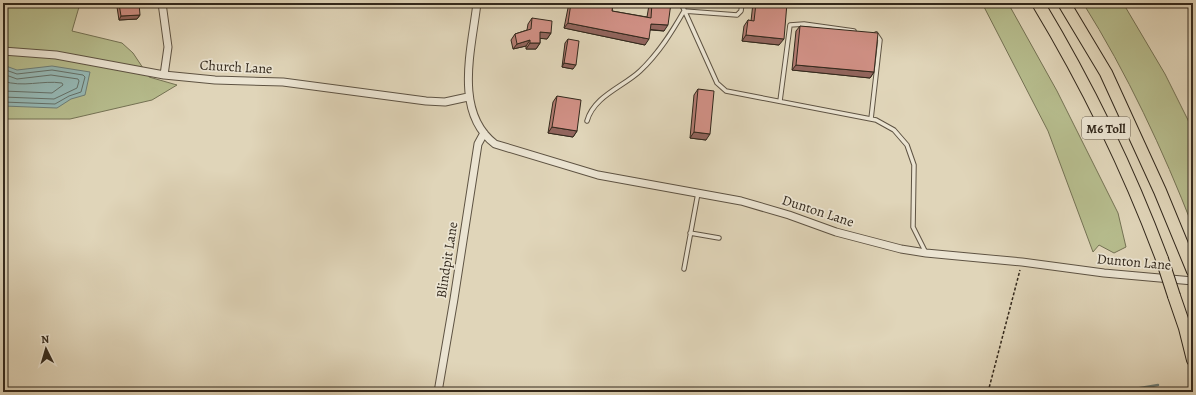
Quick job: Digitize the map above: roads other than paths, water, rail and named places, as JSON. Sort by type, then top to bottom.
[{"type":"highway","name":"M6 Toll","points":[[1038,3],[1087,88],[1138,197],[1162,259],[1186,328],[1193,360]]},
{"type":"highway","name":"M6 Toll","points":[[1064,3],[1106,73],[1160,191],[1193,271]]},
{"type":"street","points":[[162,3],[168,47],[164,75]]},
{"type":"street","name":"Dunton Lane","points":[[477,3],[468,79],[468,97],[472,112],[484,133],[495,144],[598,175],[741,200],[868,241],[926,253],[1022,262],[1104,273],[1193,280]]},
{"type":"street","name":"Church Lane","points":[[3,51],[56,55],[164,75],[215,80],[283,82],[426,101],[445,102],[468,97]]},
{"type":"street","name":"Blindpit Lane","points":[[438,392],[478,144],[484,133]]},
{"type":"lane","points":[[679,3],[717,84],[726,91],[871,119],[894,130],[907,145],[914,165],[913,227],[926,253]]},
{"type":"lane","points":[[684,11],[737,15],[741,11],[742,3]]},
{"type":"lane","points":[[587,120],[590,111],[616,87],[640,71],[666,42],[684,11]]},
{"type":"lane","points":[[780,101],[790,25],[804,24],[862,32]]},
{"type":"lane","points":[[870,33],[877,34],[880,40],[871,119]]},
{"type":"lane","points":[[684,269],[698,193]]},
{"type":"lane","points":[[690,233],[719,238]]},
{"type":"water","points":[[3,65],[17,70],[52,66],[90,72],[85,95],[71,99],[57,108],[3,106]]},
{"type":"waterway","points":[[1117,392],[1158,385]]}]
